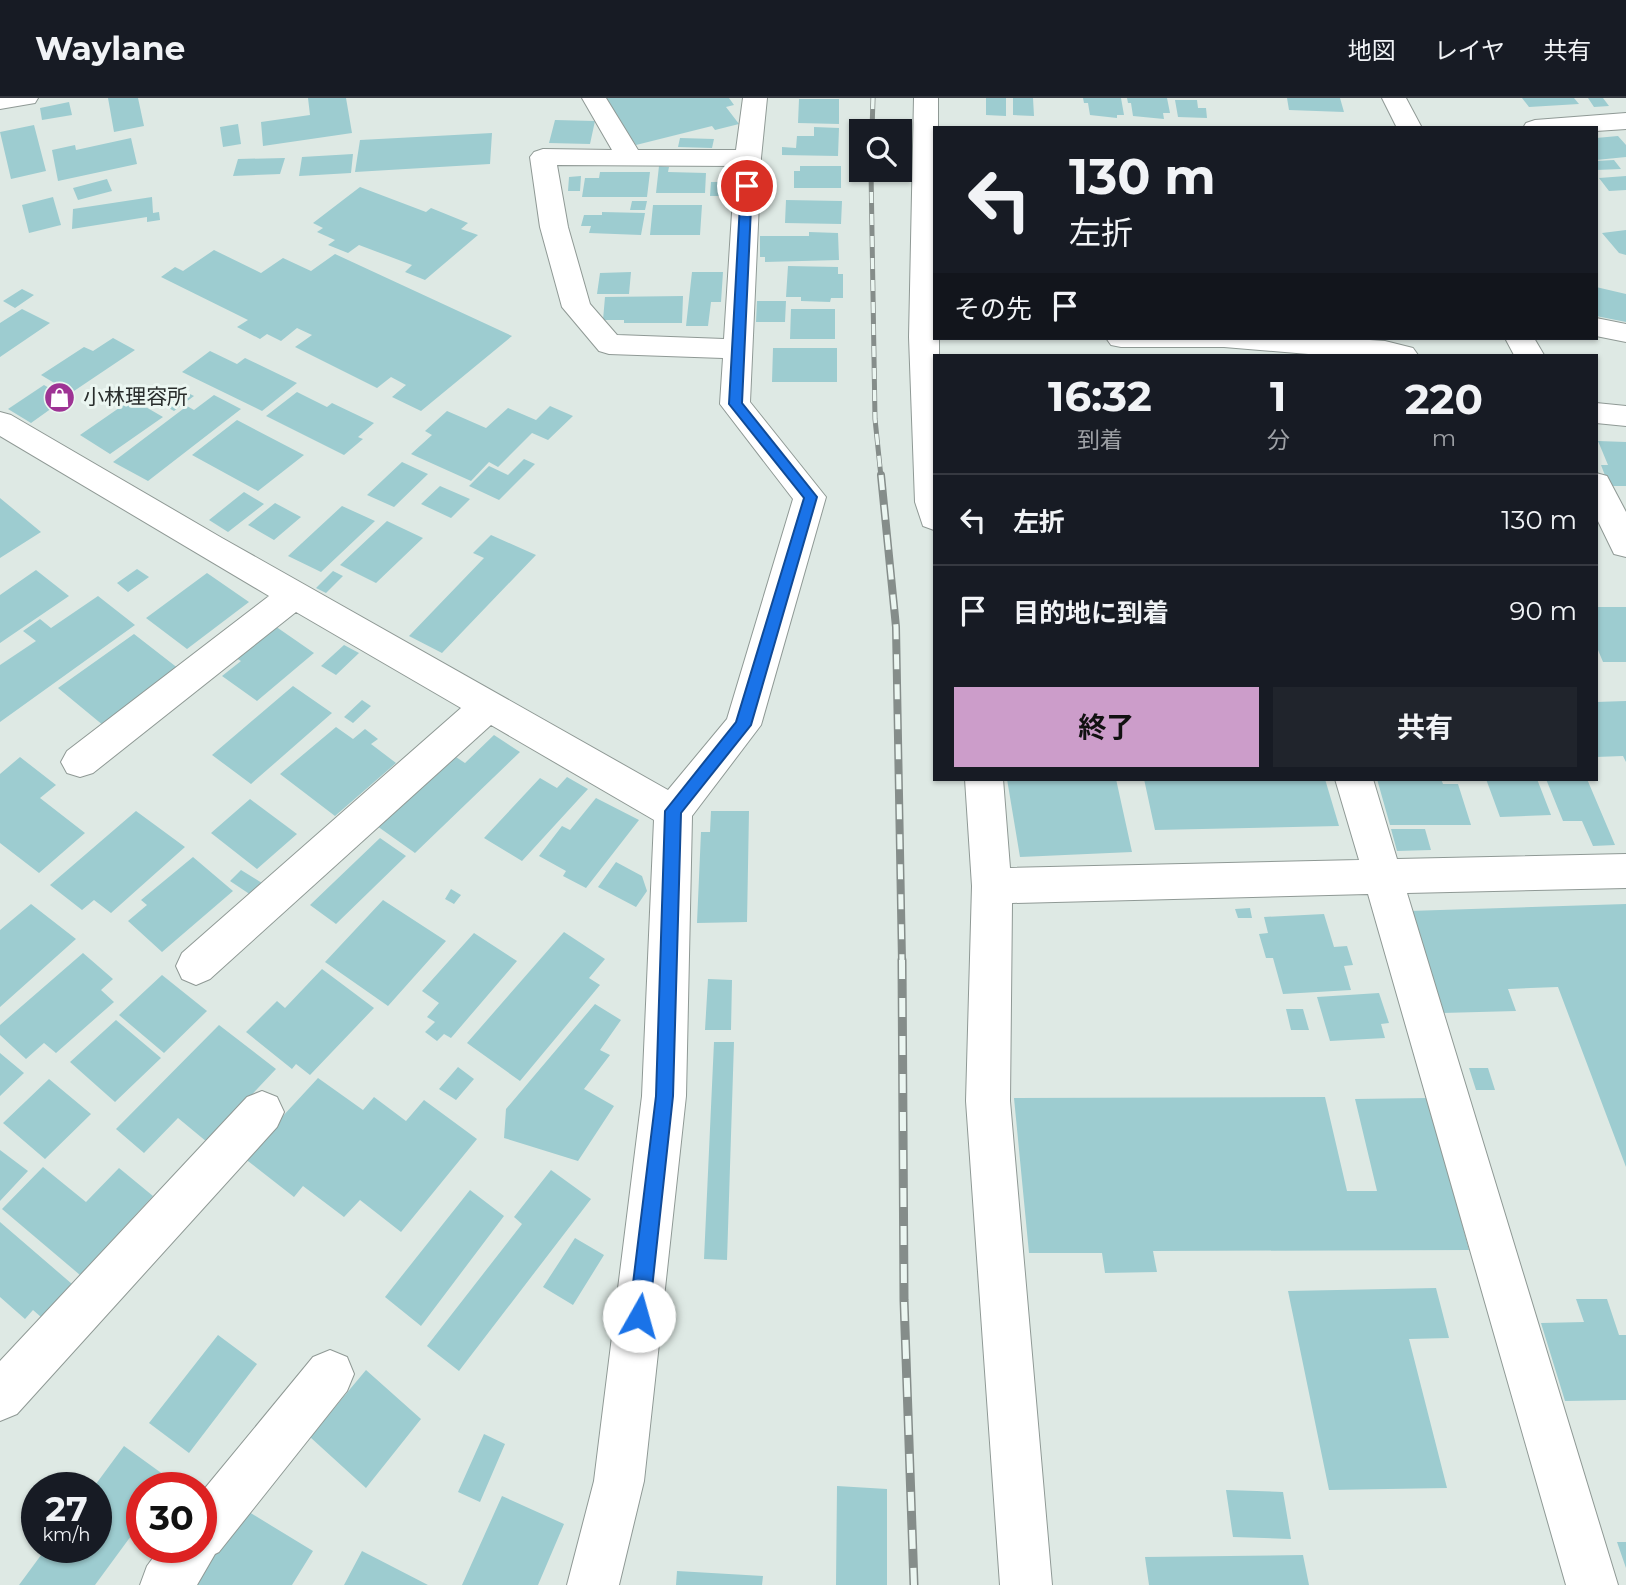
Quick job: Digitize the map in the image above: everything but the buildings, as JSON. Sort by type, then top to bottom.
[{"type":"street","points":[[0,102],[26,98]]},
{"type":"street","points":[[593,98],[631,159]]},
{"type":"street","points":[[593,1585],[620,1481],[664,1096],[673,811],[743,725],[810,497],[735,404],[748,158],[755,98]]},
{"type":"street","points":[[926,98],[930,129],[929,337],[933,513]]},
{"type":"street","points":[[1394,98],[1409,126]]},
{"type":"street","points":[[1561,126],[1626,121]]},
{"type":"street","points":[[737,349],[609,344],[576,307],[554,227],[543,157],[748,158]]},
{"type":"street","points":[[1598,327],[1626,333]]},
{"type":"street","points":[[1249,340],[1398,354]]},
{"type":"street","points":[[1598,413],[1626,416]]},
{"type":"street","points":[[0,422],[294,595],[673,811]]},
{"type":"street","points":[[1598,488],[1626,545]]},
{"type":"street","points":[[80,762],[294,595]]},
{"type":"street","points":[[196,966],[488,706]]},
{"type":"street","points":[[984,781],[992,886],[988,1101],[1026,1585]]},
{"type":"street","points":[[1355,781],[1592,1585]]},
{"type":"street","points":[[992,886],[1626,872]]},
{"type":"street","points":[[0,1397],[262,1112]]},
{"type":"street","points":[[217,1514],[330,1374]]},
{"type":"street","points":[[166,1585],[181,1563]]},
{"type":"railway","points":[[872,119],[873,98]]},
{"type":"railway","points":[[871,182],[875,419],[881,477]]},
{"type":"railway","points":[[881,475],[896,627],[902,962]]},
{"type":"railway","points":[[902,960],[904,1300],[914,1585]]},
{"type":"place","name":"小林理容所","points":[[60,397]]},
{"type":"route","points":[[639,1316],[664,1096],[673,811],[743,725],[810,497],[735,404],[747,186]]}]
